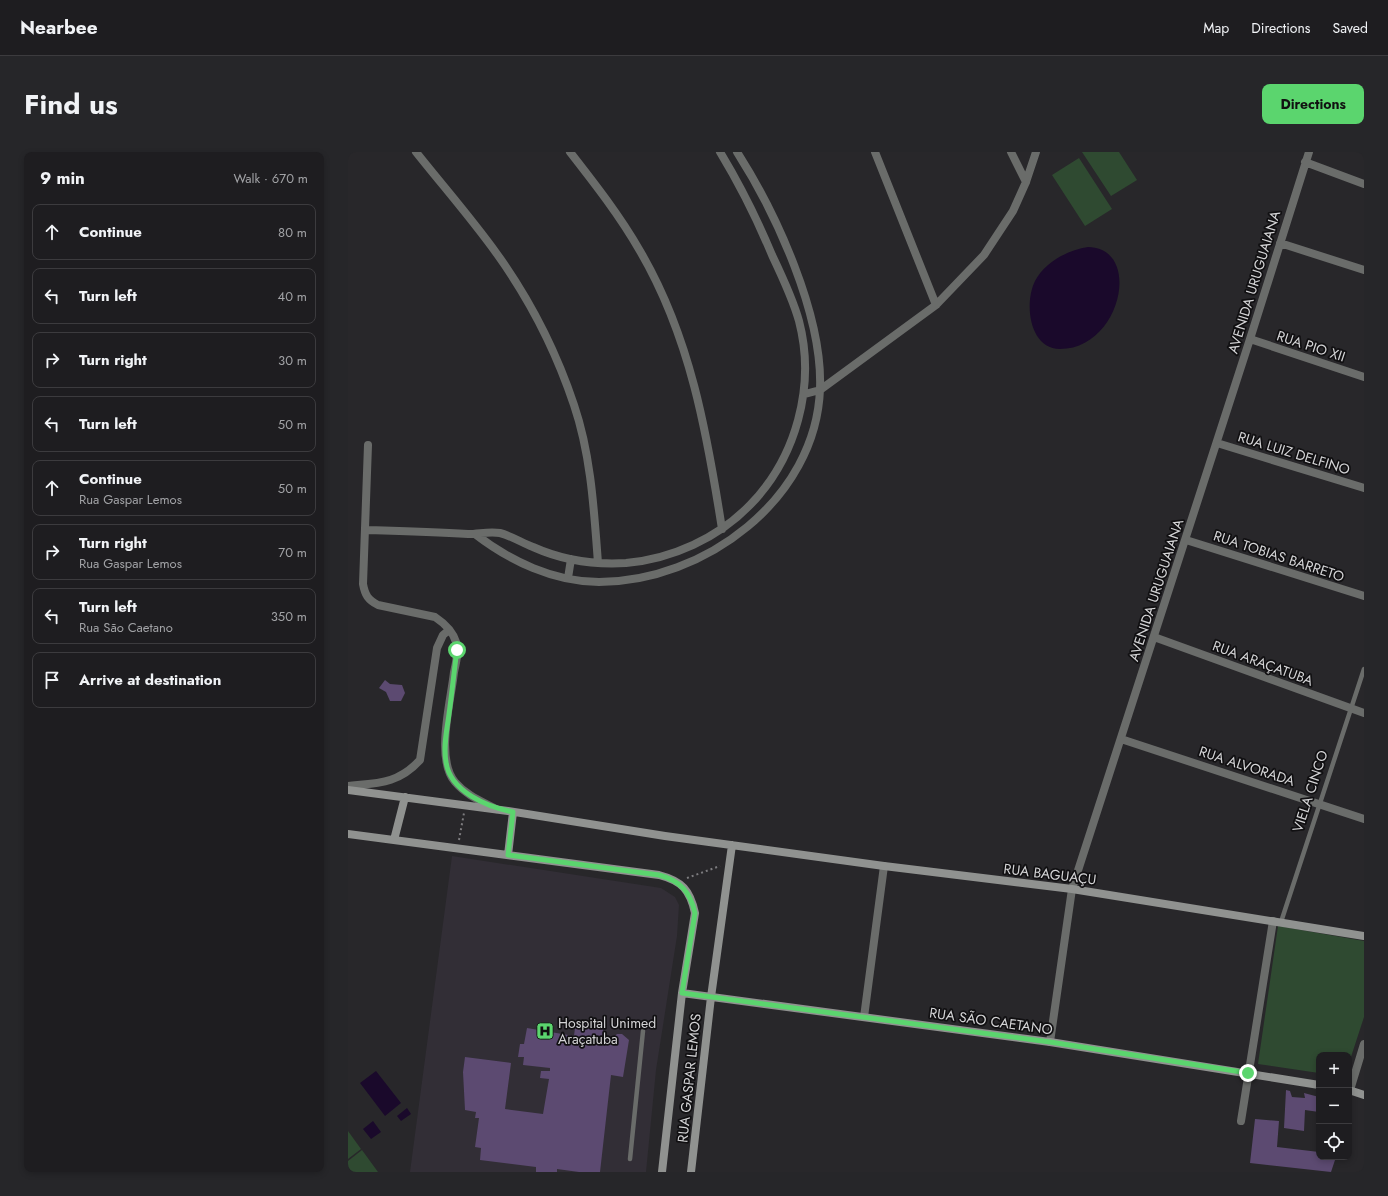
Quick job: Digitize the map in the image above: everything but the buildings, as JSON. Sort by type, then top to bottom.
[{"type":"main road","name":"RUA BAGUAÇU","points":[[348,790],[513,812],[884,866],[1072,889],[1364,936]]},
{"type":"main road","points":[[394,840],[405,797]]},
{"type":"main road","points":[[508,855],[513,812]]},
{"type":"main road","points":[[348,834],[591,865],[659,875],[678,882]]},
{"type":"main road","name":"RUA GASPAR LEMOS","points":[[691,1172],[711,996],[732,845]]},
{"type":"main road","name":"RUA GASPAR LEMOS","points":[[662,1172],[682,993],[695,913],[692,900],[687,891],[678,882]]},
{"type":"main road","name":"RUA SÃO CAETANO","points":[[682,993],[1050,1042],[1316,1084]]},
{"type":"main road","points":[[1352,1091],[1364,1095]]},
{"type":"street","points":[[416,152],[497,253],[521,289],[543,328],[574,405],[584,444],[592,487],[598,563]]},
{"type":"street","points":[[570,152],[612,208],[640,251],[662,295],[680,341],[696,389],[707,439],[722,529]]},
{"type":"street","points":[[365,530],[475,534],[493,532],[502,534],[532,547],[571,559],[598,563],[627,563],[652,559],[688,547],[722,529],[757,498],[778,472],[798,420],[805,394],[803,345],[799,321],[761,228],[740,186],[720,152]]},
{"type":"street","points":[[475,534],[497,550],[528,566],[568,578],[598,582],[635,580],[694,561],[733,539],[761,516],[784,488],[802,458],[814,424],[820,390],[820,355],[814,322],[775,221],[751,173],[737,152]]},
{"type":"street","points":[[875,152],[936,305]]},
{"type":"street","points":[[1011,152],[1026,182]]},
{"type":"street","points":[[805,394],[820,390],[936,305],[984,255],[1013,211],[1026,182],[1036,152]]},
{"type":"street","name":"AVENIDA URUGUAIANA","points":[[1050,1042],[1072,889],[1186,540],[1309,152]]},
{"type":"street","points":[[1305,162],[1364,184]]},
{"type":"street","points":[[1280,243],[1364,270]]},
{"type":"street","name":"RUA PIO XII","points":[[1250,339],[1364,377]]},
{"type":"street","name":"RUA LUIZ DELFINO","points":[[1217,443],[1364,488]]},
{"type":"street","points":[[368,444],[362,584],[364,594],[378,605],[435,617],[442,622],[453,635],[457,650],[445,743],[446,764],[454,781],[467,794],[498,810]]},
{"type":"street","name":"RUA TOBIAS BARRETO","points":[[1186,540],[1364,596]]},
{"type":"street","points":[[688,547],[694,561]]},
{"type":"street","points":[[568,578],[571,559]]},
{"type":"street","points":[[348,786],[396,779],[409,771],[420,760],[437,648],[443,635],[449,630]]},
{"type":"street","name":"RUA ARAÇATUBA","points":[[1154,637],[1364,713]]},
{"type":"street","name":"RUA ALVORADA","points":[[1121,739],[1364,819]]},
{"type":"street","points":[[864,1017],[884,866]]},
{"type":"street","name":"VIELA CINCO","points":[[1241,1121],[1248,1073],[1277,922]]},
{"type":"street","points":[[1350,1088],[1364,1044]]},
{"type":"lane","name":"VIELA CINCO","points":[[1277,922],[1319,804],[1364,669]]},
{"type":"lane","points":[[630,1159],[643,1030]]},
{"type":"path","points":[[457,849],[465,806]]},
{"type":"path","points":[[678,882],[729,862]]},
{"type":"shaded area","points":[[1088,247],[1105,252],[1115,263],[1119,280],[1118,298],[1110,317],[1098,333],[1081,345],[1060,349],[1050,347],[1041,341],[1032,323],[1030,301],[1035,281],[1045,268],[1058,258],[1073,251]]},
{"type":"shaded area","name":"Hospital Unimed Araçatuba","points":[[452,856],[661,888],[675,897],[679,905],[677,936],[656,1070],[646,1172],[410,1172]]},
{"type":"shaded area","points":[[376,1071],[401,1103],[385,1116],[360,1083]]},
{"type":"shaded area","points":[[407,1108],[411,1114],[401,1121],[397,1116]]},
{"type":"shaded area","points":[[373,1121],[381,1132],[371,1139],[363,1129]]},
{"type":"green space","points":[[1082,152],[1119,152],[1137,180],[1111,196]]},
{"type":"green space","points":[[1079,158],[1112,209],[1085,226],[1052,175]]},
{"type":"green space","points":[[1278,926],[1364,941],[1364,1017],[1352,1054],[1352,1052],[1316,1052],[1316,1073],[1258,1064]]},
{"type":"green space","points":[[348,1131],[361,1149],[348,1159]]},
{"type":"green space","points":[[362,1150],[378,1172],[348,1172],[348,1161]]},
{"type":"place","name":"Hospital Unimed Araçatuba","points":[[545,1031]]},
{"type":"route","points":[[457,650],[445,743],[446,764],[454,781],[467,794],[482,802],[498,810],[513,812],[508,855],[659,875],[669,877],[678,882],[687,891],[692,900],[695,913],[682,993],[1050,1042],[1248,1073]]}]
